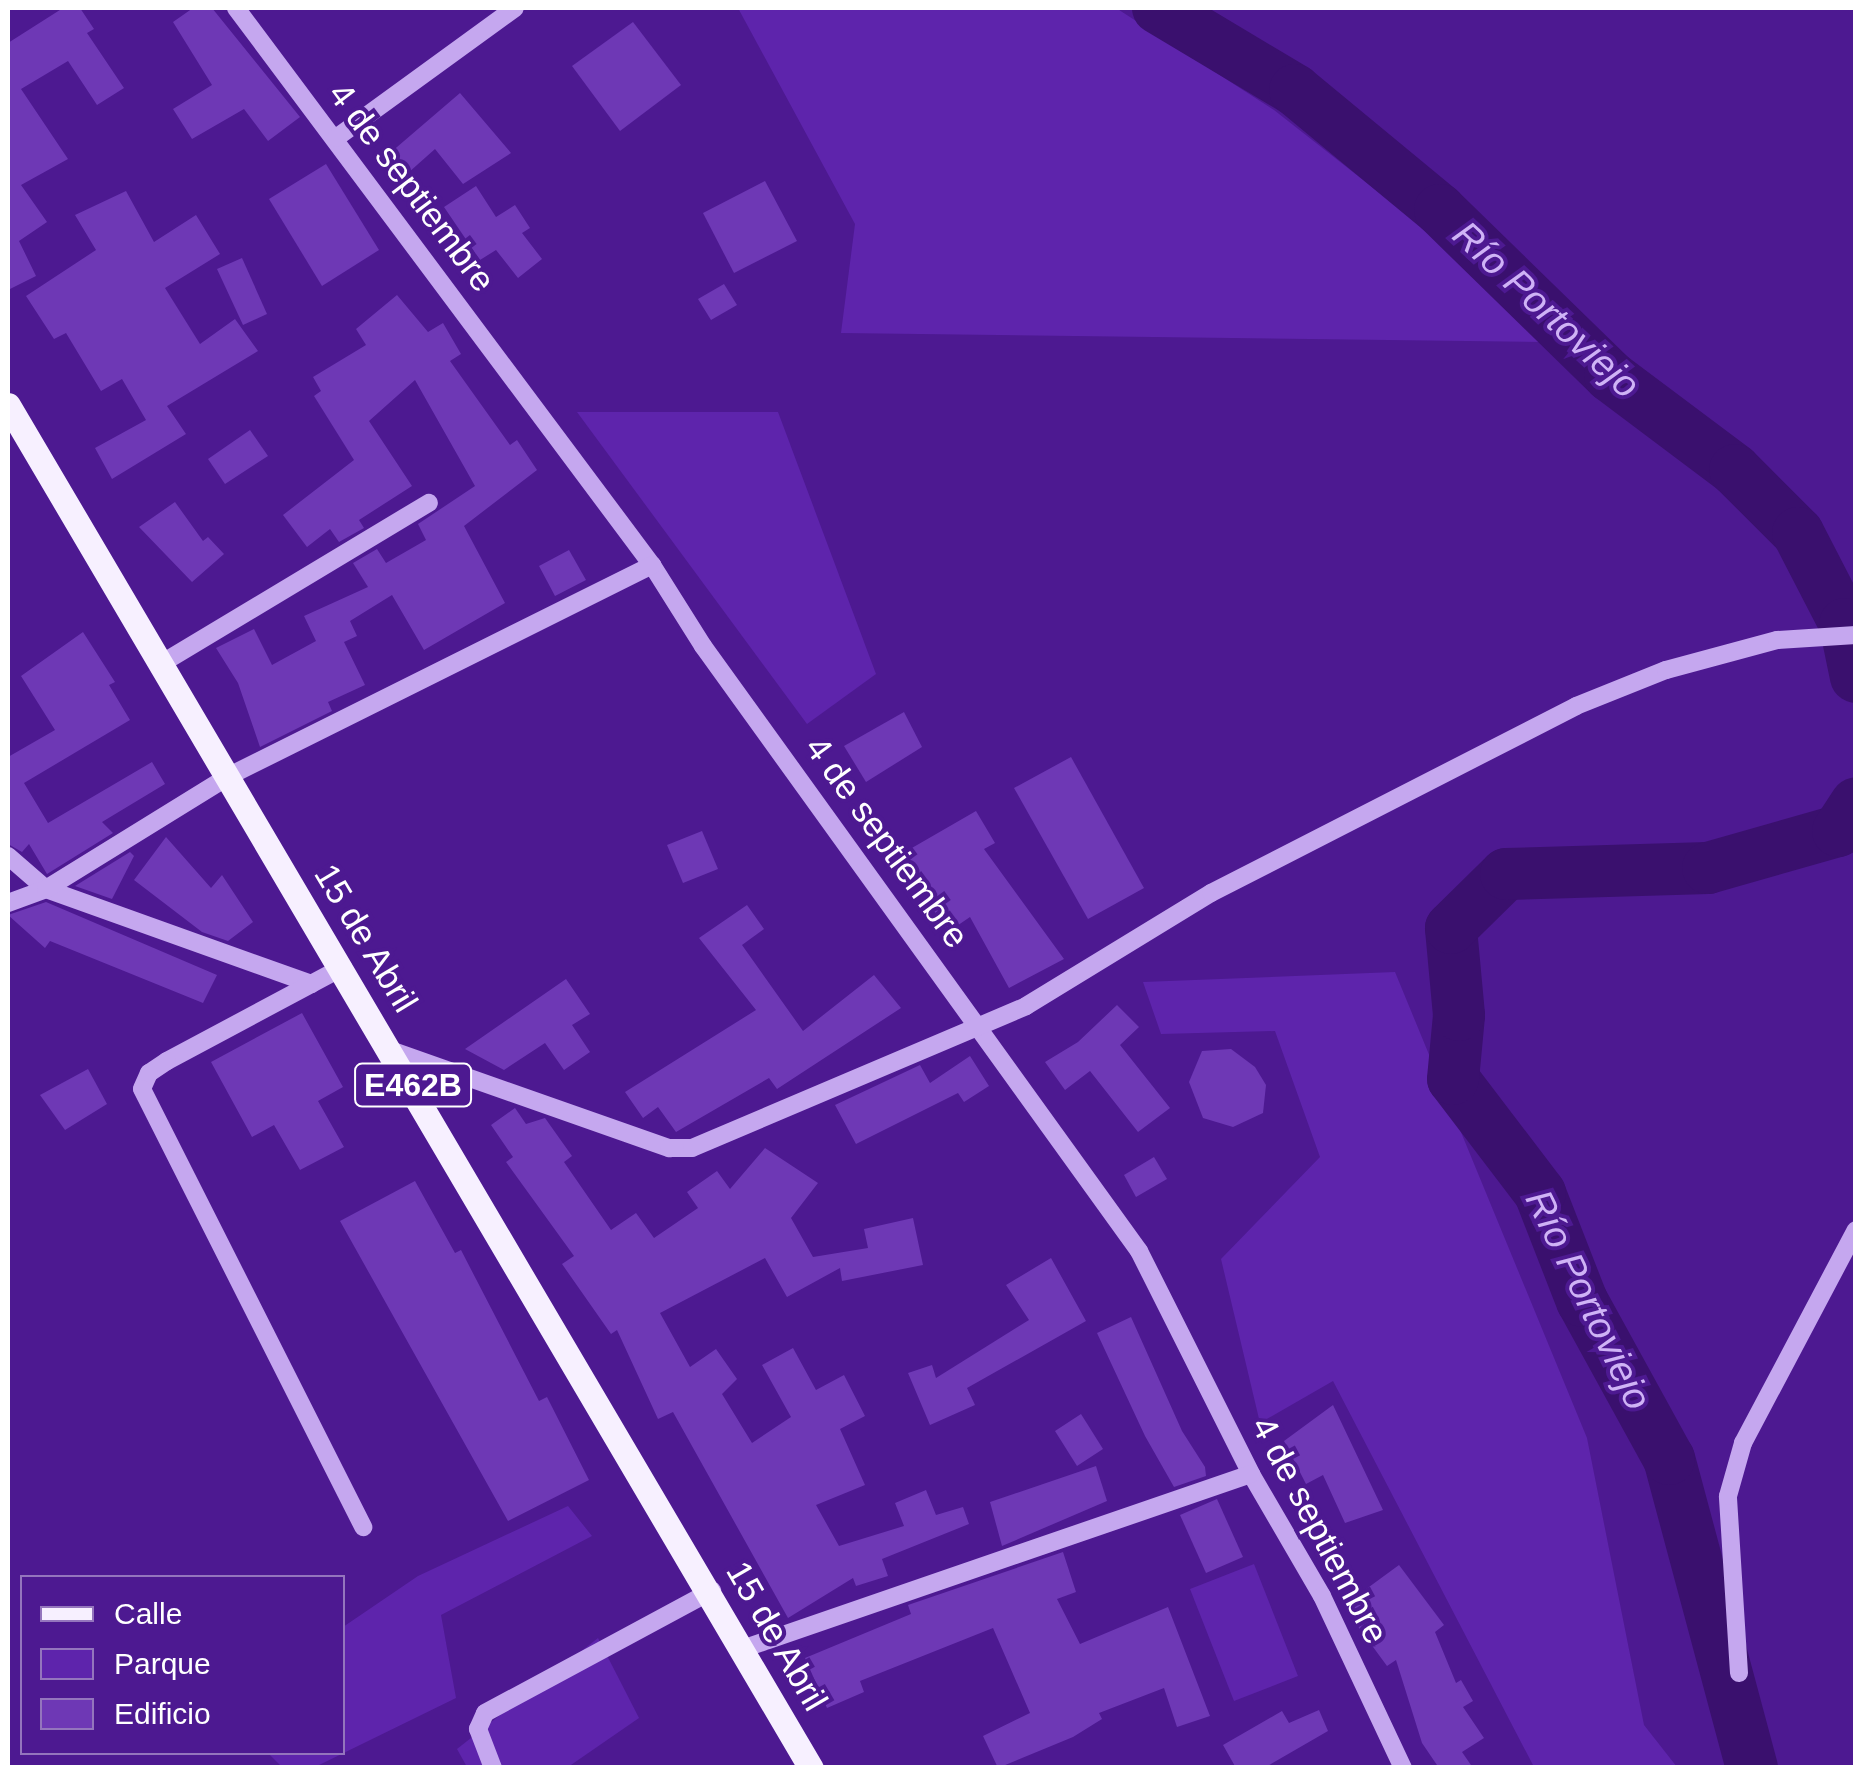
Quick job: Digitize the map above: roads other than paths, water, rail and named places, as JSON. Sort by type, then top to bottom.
[{"type":"main road","name":"15 de Abril","points":[[8,405],[712,1591],[812,1768]]},
{"type":"street","name":"4 de septiembre","points":[[236,8],[652,565],[703,646],[978,1021],[1139,1251],[1251,1474],[1322,1596],[1403,1768]]},
{"type":"street","points":[[336,138],[515,8]]},
{"type":"street","points":[[164,662],[429,502]]},
{"type":"street","points":[[8,903],[46,889],[229,776],[652,565]]},
{"type":"street","points":[[392,1050],[669,1148],[692,1148],[978,1021],[1026,1006],[1211,894],[1576,706],[1666,670],[1777,640],[1856,635]]},
{"type":"street","points":[[8,856],[46,889],[311,984]]},
{"type":"street","points":[[343,968],[148,1072],[142,1088],[363,1527]]},
{"type":"street","points":[[1740,1673],[1728,1496],[1743,1443],[1856,1230]]},
{"type":"street","points":[[745,1648],[1251,1474]]},
{"type":"street","points":[[493,1768],[478,1729],[485,1712],[712,1591]]},
{"type":"waterway","name":"Río Portoviejo","points":[[1158,8],[1295,90],[1440,210],[1610,376],[1735,470],[1798,533],[1845,624],[1856,677]]},
{"type":"waterway","name":"Río Portoviejo","points":[[1752,1768],[1669,1459],[1582,1301],[1540,1193],[1453,1079],[1459,1015],[1451,928],[1506,874],[1708,868],[1838,831],[1856,803]]}]
